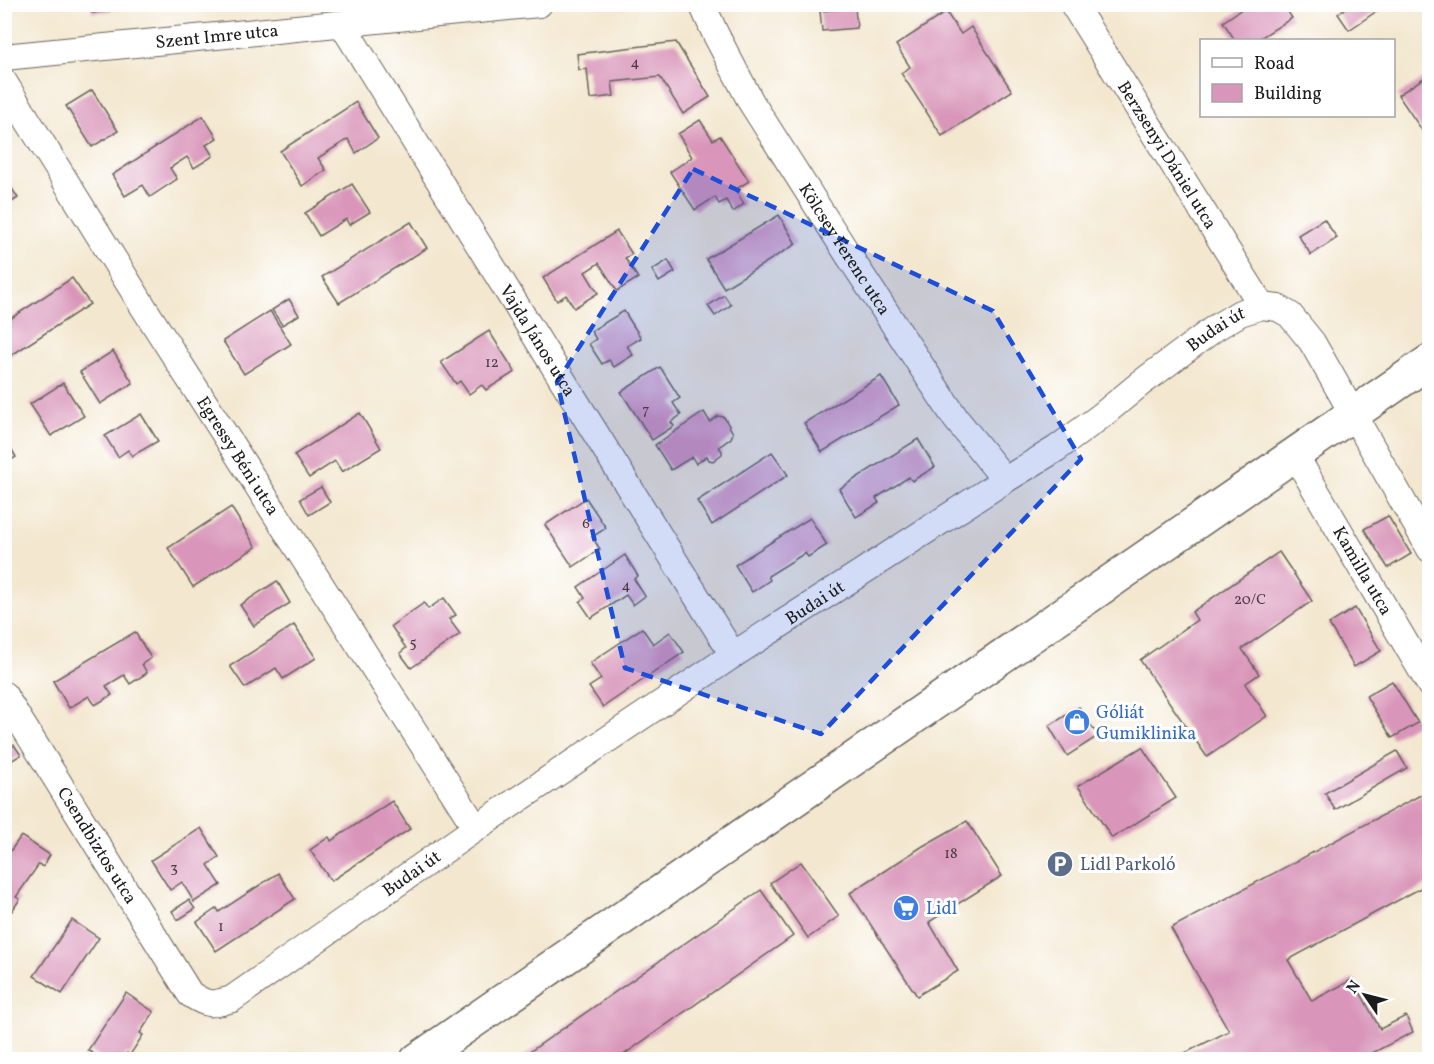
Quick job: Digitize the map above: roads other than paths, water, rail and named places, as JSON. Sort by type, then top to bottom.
[{"type":"main road","points":[[417,1059],[1430,361]]},
{"type":"street","name":"Szent Imre utca","points":[[4,57],[539,4]]},
{"type":"street","name":"Kölcsey Ferenc utca","points":[[702,4],[751,102],[847,253],[956,419],[1005,480]]},
{"type":"street","name":"Berzsenyi Dániel utca","points":[[1073,4],[1262,306]]},
{"type":"street","name":"Vajda János utca","points":[[342,24],[733,655]]},
{"type":"street","name":"Egressy Béni utca","points":[[4,82],[144,308],[476,828]]},
{"type":"street","name":"Budai út","points":[[190,994],[203,1002],[218,1004],[248,989],[476,828],[733,655],[1056,448],[1215,328],[1240,313],[1262,306],[1278,308],[1290,315],[1302,329],[1312,342],[1430,549]]},
{"type":"street","name":"Kamilla utca","points":[[1295,455],[1430,685]]},
{"type":"street","name":"Csendbiztos utca","points":[[4,695],[190,994]]},
{"type":"place","name":"Góliát Gumiklinika","points":[[1077,722]]},
{"type":"place","name":"Lidl Parkoló","points":[[1060,864]]},
{"type":"place","name":"Lidl","points":[[906,908]]}]
